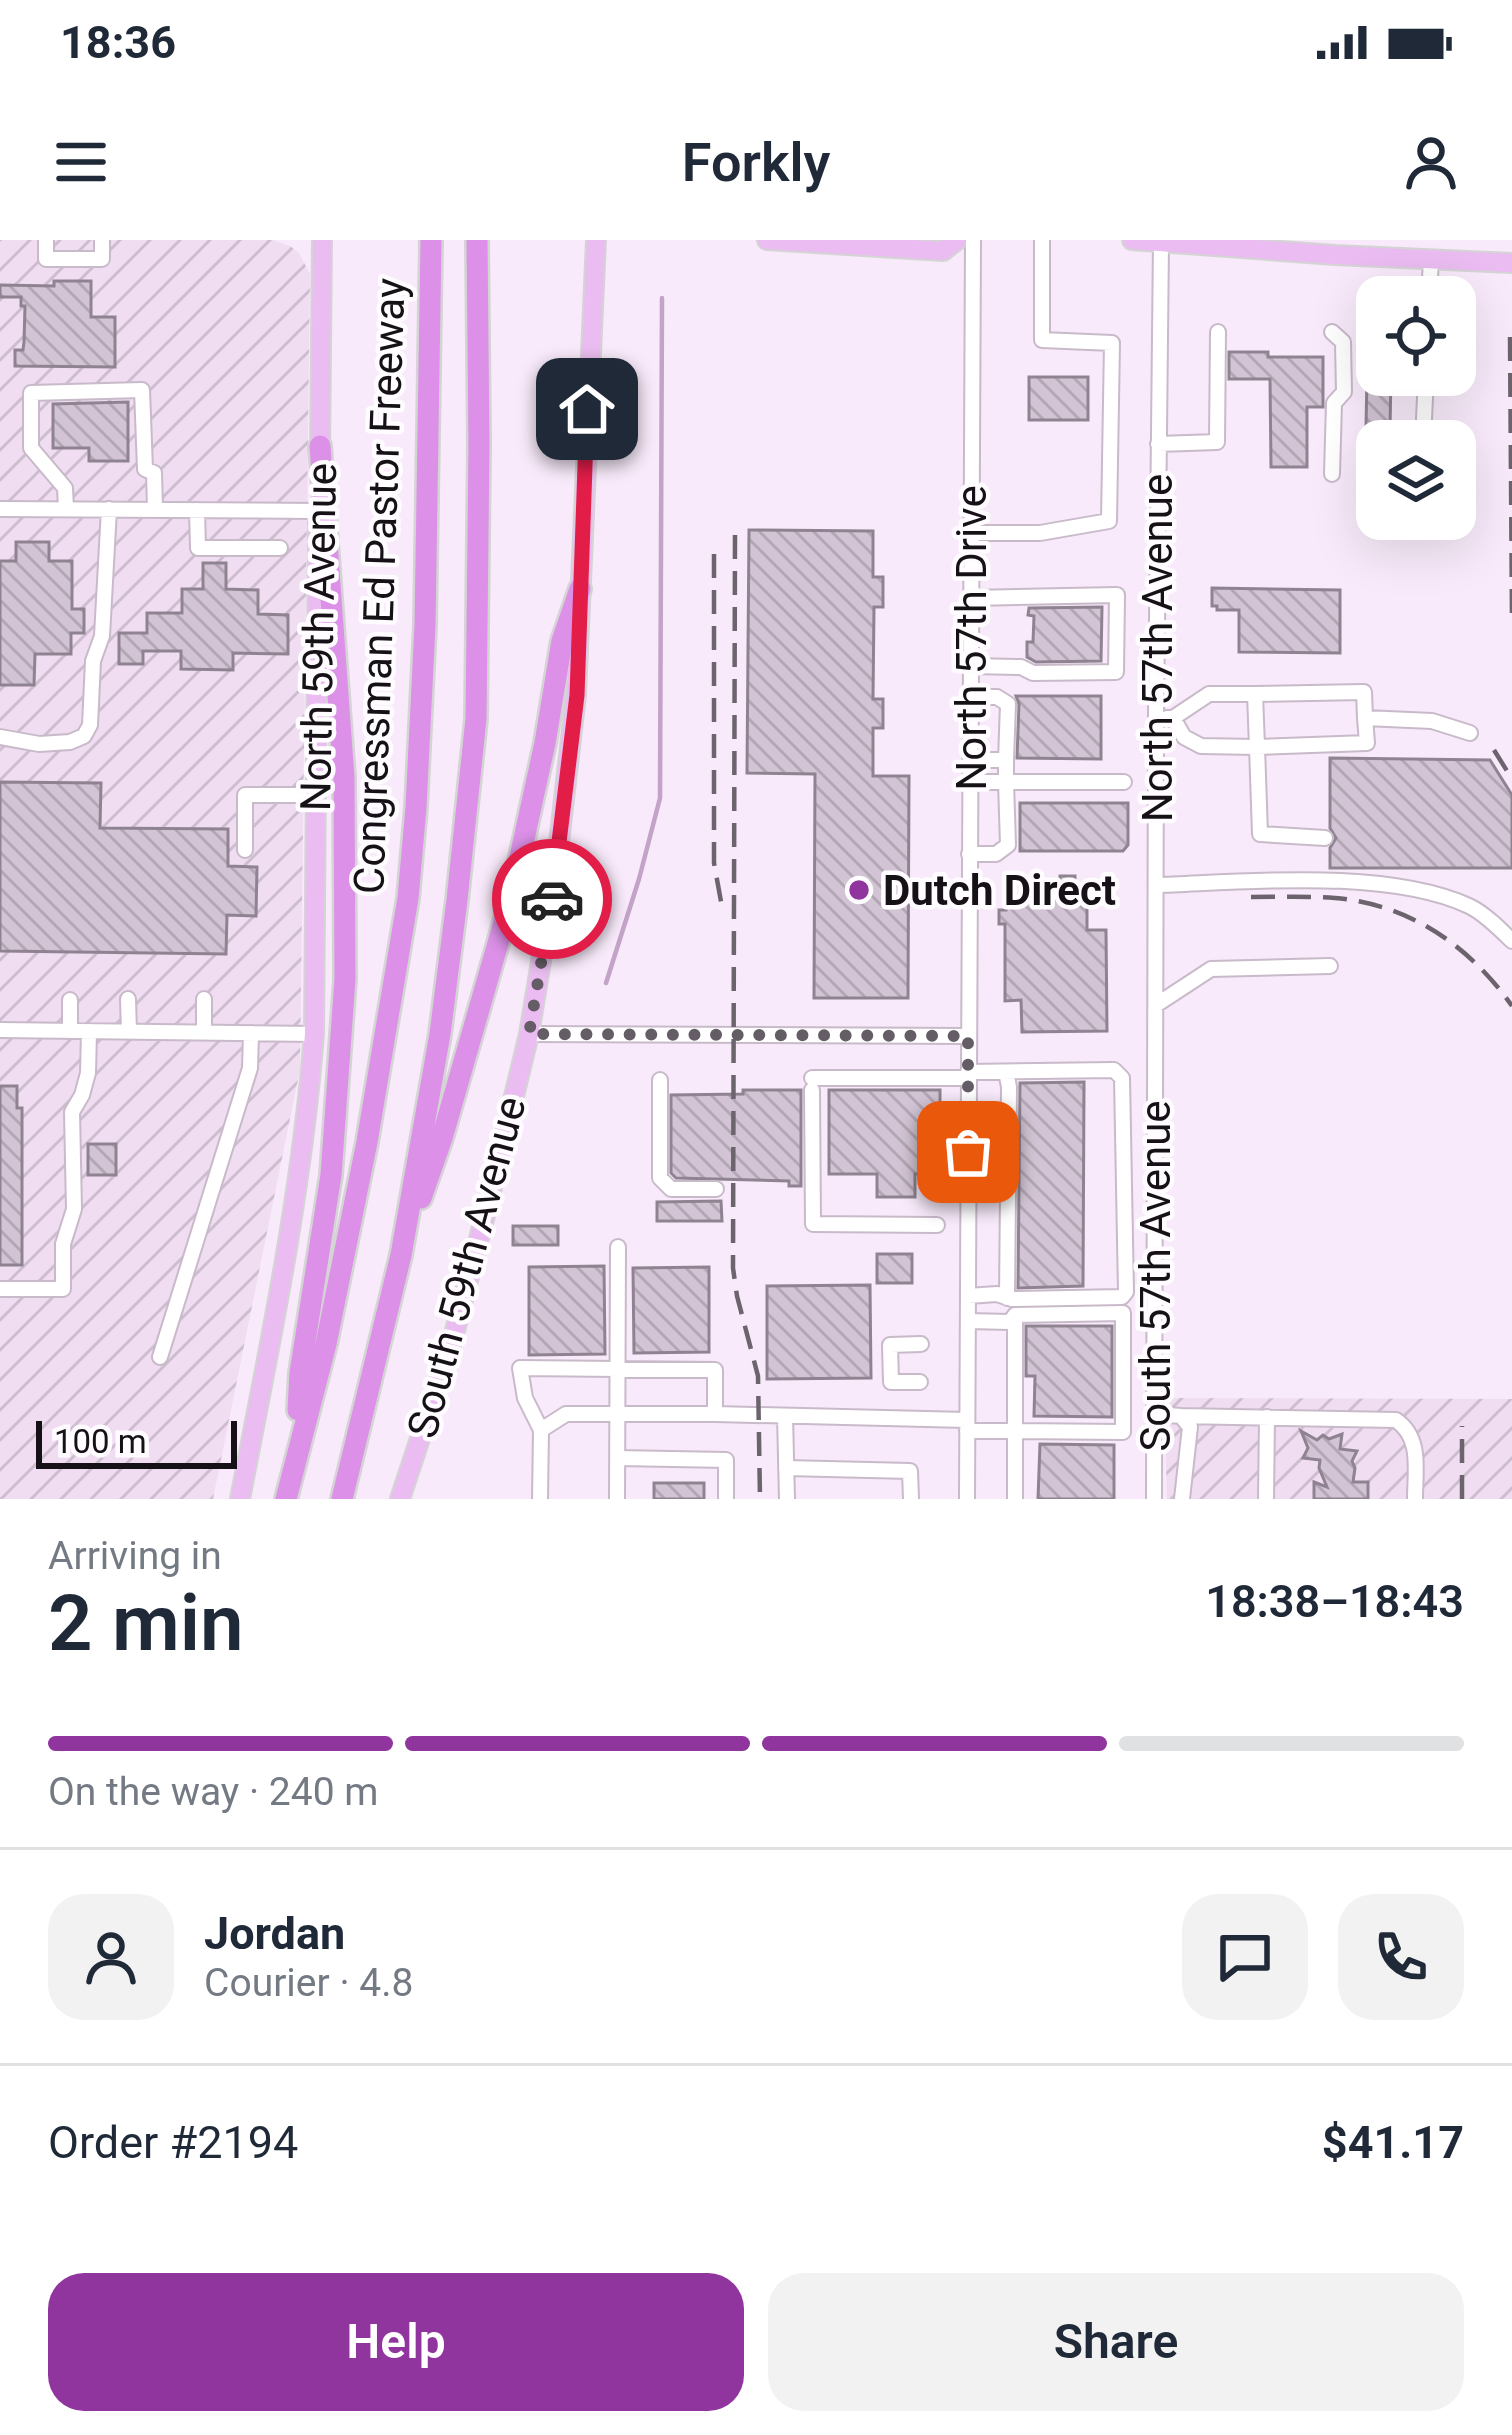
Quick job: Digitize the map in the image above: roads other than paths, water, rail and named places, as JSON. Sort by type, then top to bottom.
[{"type":"highway","name":"Congressman Ed Pastor Freeway","points":[[286,1499],[326,1344],[371,1120],[408,898],[425,625],[431,240]]},
{"type":"highway","name":"Congressman Ed Pastor Freeway","points":[[342,1499],[401,1255],[458,899],[476,719],[477,240]]},
{"type":"highway","points":[[296,1452],[300,1373],[331,1175],[346,956],[344,778],[320,446]]},
{"type":"highway","points":[[401,1255],[442,1138],[512,898],[562,641],[580,589]]},
{"type":"main road","name":"North 59th Avenue","points":[[314,1034],[322,240]]},
{"type":"main road","points":[[529,1034],[565,806],[577,695],[596,240]]},
{"type":"main road","points":[[766,240],[944,251],[957,240]]},
{"type":"main road","points":[[1132,240],[1512,263]]},
{"type":"main road","points":[[240,1499],[298,1187],[314,1034]]},
{"type":"main road","name":"South 59th Avenue","points":[[400,1499],[452,1342],[529,1034]]},
{"type":"street","points":[[46,240],[46,259],[102,259],[102,240]]},
{"type":"street","name":"North 57th Drive","points":[[967,1499],[973,240]]},
{"type":"street","points":[[971,533],[1040,533],[1108,521],[1112,343],[1042,340],[1042,240]]},
{"type":"street","name":"North 57th Avenue","points":[[1156,1053],[1161,242]]},
{"type":"street","points":[[1431,260],[1431,276]]},
{"type":"street","points":[[1158,444],[1216,442],[1218,332]]},
{"type":"street","points":[[1332,332],[1342,341],[1344,392],[1334,403],[1332,474]]},
{"type":"street","points":[[66,509],[65,488],[31,448],[31,393],[142,390],[145,470],[154,472],[155,509]]},
{"type":"street","points":[[0,509],[318,511]]},
{"type":"street","points":[[0,737],[39,745],[70,742],[84,736],[90,725],[93,662],[102,636],[109,509]]},
{"type":"street","points":[[197,510],[198,548],[280,548]]},
{"type":"street","points":[[970,666],[1021,667],[1034,673],[1116,673],[1117,614],[1117,595],[971,598]]},
{"type":"street","points":[[1156,718],[1173,718],[1209,694],[1364,692],[1366,743],[1201,746],[1184,737],[1173,718]]},
{"type":"street","points":[[1256,694],[1260,834],[1325,838]]},
{"type":"street","points":[[969,854],[996,854],[1007,845],[1008,704],[997,697],[970,697]]},
{"type":"street","points":[[1366,718],[1432,721],[1470,733]]},
{"type":"street","points":[[970,760],[1006,760]]},
{"type":"street","points":[[970,782],[1124,782]]},
{"type":"street","points":[[245,850],[245,795],[315,794]]},
{"type":"street","points":[[1156,885],[1317,881],[1417,889],[1472,908],[1512,941]]},
{"type":"street","points":[[1156,1005],[1211,969],[1330,966]]},
{"type":"street","points":[[128,999],[129,1032]]},
{"type":"street","points":[[204,999],[204,1033]]},
{"type":"street","points":[[70,1000],[70,1031]]},
{"type":"street","points":[[0,1030],[314,1034]]},
{"type":"street","points":[[0,1289],[63,1289],[63,1244],[74,1209],[72,1112],[88,1073],[89,1031]]},
{"type":"street","points":[[160,1358],[250,1068],[251,1033]]},
{"type":"street","points":[[529,1034],[968,1036]]},
{"type":"street","name":"South 57th Avenue","points":[[1154,1499],[1156,1053]]},
{"type":"street","points":[[938,1225],[813,1224],[812,1084],[1006,1072],[1114,1070],[1122,1078],[1126,1292],[1122,1297],[968,1295]]},
{"type":"street","points":[[1006,1072],[1007,1298]]},
{"type":"street","points":[[660,1080],[660,1178],[671,1189],[716,1189]]},
{"type":"street","points":[[616,1499],[618,1247]]},
{"type":"street","points":[[542,1430],[566,1414],[715,1414],[1016,1431],[1123,1432],[1123,1312],[1015,1315]]},
{"type":"street","points":[[968,1321],[1010,1322],[1015,1315]]},
{"type":"street","points":[[1015,1315],[1016,1499]]},
{"type":"street","points":[[920,1382],[891,1382],[890,1345],[921,1344]]},
{"type":"street","points":[[540,1499],[542,1430],[525,1398],[520,1368],[715,1370],[715,1414]]},
{"type":"street","points":[[1155,1414],[1396,1420],[1408,1428],[1415,1442],[1415,1499]]},
{"type":"street","points":[[785,1416],[787,1499]]},
{"type":"street","points":[[1181,1416],[1190,1426],[1182,1499]]},
{"type":"street","points":[[1266,1499],[1267,1417]]},
{"type":"street","points":[[618,1458],[726,1460],[726,1499]]},
{"type":"street","points":[[786,1468],[910,1472],[911,1499]]},
{"type":"waterway","points":[[606,983],[660,798],[662,298]]},
{"type":"railway","points":[[1510,337],[1512,620]]},
{"type":"railway","points":[[735,535],[733,1268],[758,1376],[760,1499]]},
{"type":"railway","points":[[714,554],[714,863],[722,907]]},
{"type":"railway","points":[[1494,750],[1512,779]]},
{"type":"railway","points":[[1251,897],[1335,898],[1412,919],[1457,947],[1512,1006]]},
{"type":"railway","points":[[1462,1426],[1462,1499]]},
{"type":"place","name":"Dutch Direct","points":[[859,890]]}]
